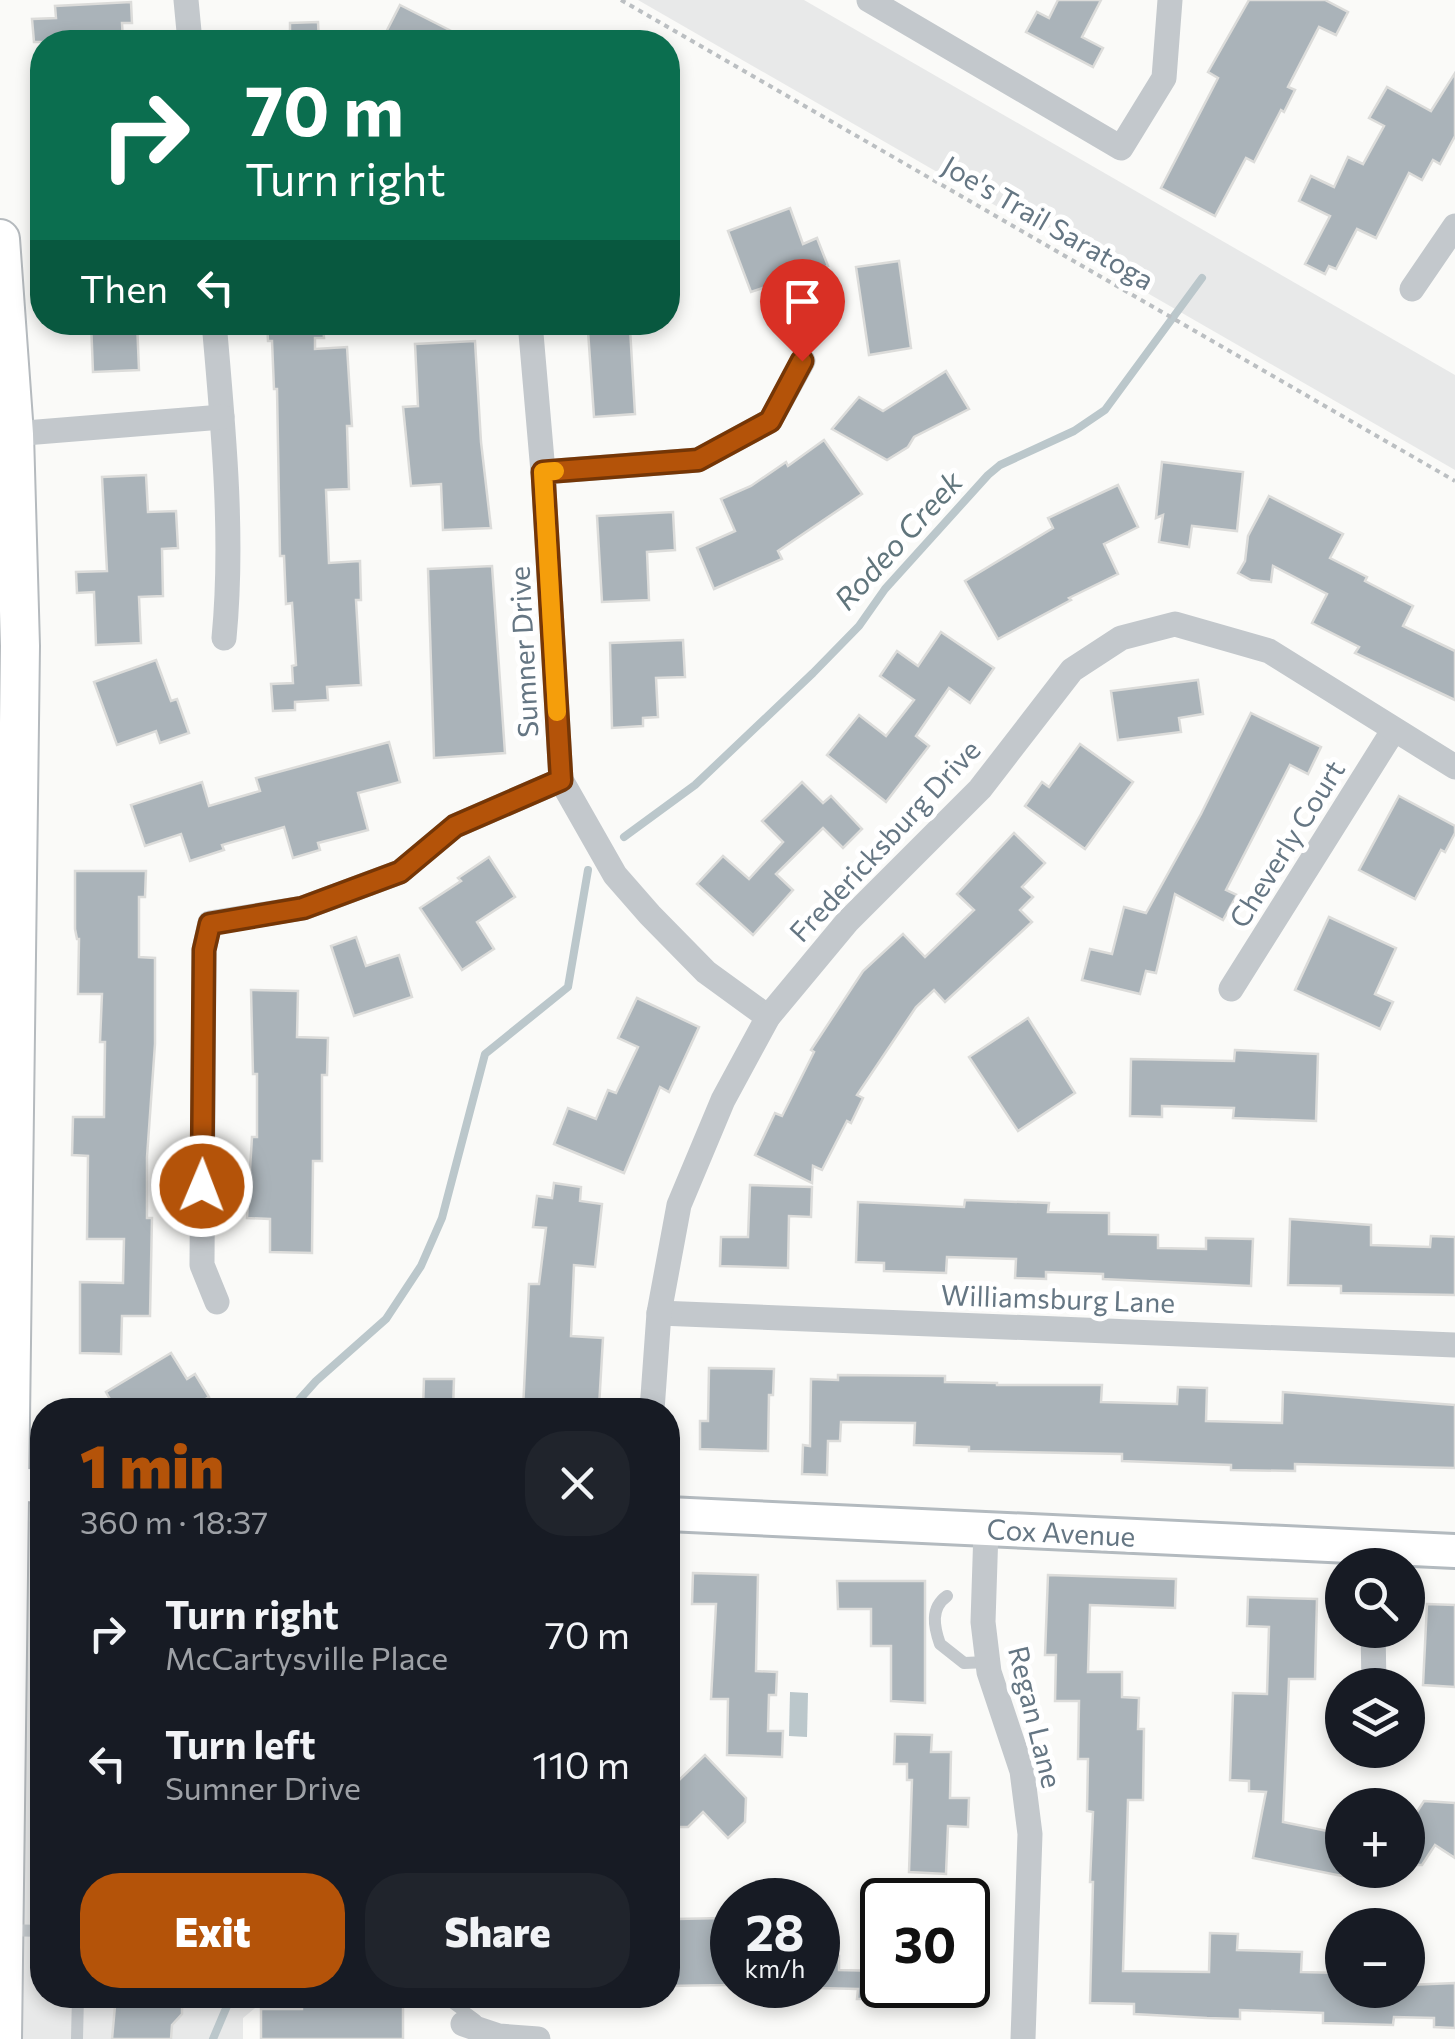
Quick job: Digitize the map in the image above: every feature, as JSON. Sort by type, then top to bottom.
[{"type":"main road","points":[[0,239],[20,646],[18,1485],[2,2039]]},
{"type":"main road","name":"Cox Avenue","points":[[680,1515],[1325,1553]]},
{"type":"main road","name":"Cox Avenue","points":[[1425,1553],[1455,1551]]},
{"type":"street","points":[[186,0],[189,30]]},
{"type":"street","points":[[869,0],[1121,148],[1164,78],[1170,0]]},
{"type":"street","points":[[1412,289],[1455,226]]},
{"type":"street","points":[[215,335],[222,417],[227,604],[224,638]]},
{"type":"street","name":"Sumner Drive","points":[[531,335],[561,780],[615,874],[638,902],[706,972],[768,1017]]},
{"type":"street","points":[[543,472],[698,460],[770,421],[802,361]]},
{"type":"street","points":[[7,435],[222,417]]},
{"type":"street","name":"Fredericksburg Drive","points":[[653,1398],[659,1313],[680,1205],[723,1100],[768,1017],[847,922],[980,788],[1072,670],[1120,638],[1175,624],[1269,651],[1455,767]]},
{"type":"street","name":"Cheverly Court","points":[[1231,989],[1394,731]]},
{"type":"street","points":[[217,1302],[202,1266],[204,950],[210,924],[303,908],[400,872],[455,826],[561,780]]},
{"type":"street","name":"Williamsburg Lane","points":[[659,1313],[1455,1346]]},
{"type":"street","name":"Regan Lane","points":[[986,1530],[983,1622],[988,1662],[1022,1772],[1030,1834],[1023,2039]]},
{"type":"street","points":[[463,2024],[498,2036],[538,2039]]},
{"type":"lane","points":[[947,1596],[934,1615],[940,1644],[964,1662],[988,1662]]},
{"type":"lane","points":[[4,1930],[30,1931]]},
{"type":"lane","points":[[78,2008],[78,2039]]},
{"type":"lane","points":[[460,2008],[498,2036]]},
{"type":"path","name":"Joe's Trail Saratoga","points":[[620,0],[672,30]]},
{"type":"path","name":"Joe's Trail Saratoga","points":[[680,34],[1455,481]]},
{"type":"shaded area","points":[[638,0],[804,0],[1455,375],[1455,470]]},
{"type":"shaded area","points":[[24,1521],[30,1522],[30,2008],[255,2008],[243,2018],[243,2039],[23,2039],[15,1747]]},
{"type":"shaded area","points":[[790,1692],[808,1693],[807,1737],[789,1736]]},
{"type":"building","points":[[1058,0],[1101,0],[1082,37],[1103,48],[1093,67],[1026,32],[1037,12],[1049,18]]},
{"type":"building","points":[[1249,0],[1325,0],[1348,12],[1336,35],[1319,27],[1288,87],[1295,90],[1284,112],[1281,110],[1254,162],[1246,158],[1215,216],[1161,188],[1218,78],[1208,72]]},
{"type":"building","points":[[131,2],[132,23],[122,23],[122,30],[33,30],[32,19],[56,18],[55,6]]},
{"type":"building","points":[[400,5],[449,30],[387,30]]},
{"type":"building","points":[[318,22],[318,30],[290,30],[290,23]]},
{"type":"building","points":[[1455,73],[1455,136],[1440,164],[1433,160],[1422,180],[1409,173],[1376,238],[1357,229],[1336,269],[1329,266],[1325,274],[1305,264],[1330,216],[1299,201],[1311,176],[1334,187],[1348,157],[1363,164],[1384,126],[1369,118],[1387,87],[1431,111]]},
{"type":"building","points":[[790,208],[803,244],[817,238],[828,266],[751,292],[728,231]]},
{"type":"building","points":[[899,261],[911,348],[869,355],[856,267]]},
{"type":"building","points":[[92,335],[138,335],[139,370],[93,372]]},
{"type":"building","points":[[268,335],[324,335],[315,338],[315,349],[347,347],[352,426],[347,426],[349,489],[326,490],[329,563],[360,561],[361,600],[356,600],[361,685],[327,687],[328,700],[295,702],[295,710],[273,711],[271,684],[293,683],[292,666],[296,665],[292,603],[286,604],[284,556],[280,556],[277,389],[272,341],[268,341]]},
{"type":"building","points":[[588,335],[630,335],[635,414],[594,417]]},
{"type":"building","points":[[475,341],[491,528],[443,530],[441,484],[411,486],[403,407],[418,406],[415,344]]},
{"type":"building","points":[[946,371],[969,409],[914,437],[908,447],[887,460],[832,429],[859,397],[883,411]]},
{"type":"building","points":[[824,440],[862,494],[778,551],[782,559],[714,589],[697,548],[735,531],[721,499],[751,486],[786,462],[788,466]]},
{"type":"building","points":[[1162,462],[1243,472],[1237,531],[1192,526],[1189,547],[1159,542],[1163,515],[1156,518]]},
{"type":"building","points":[[146,475],[148,512],[176,511],[178,548],[162,549],[163,596],[139,597],[141,643],[96,645],[94,592],[77,593],[76,572],[107,571],[102,477]]},
{"type":"building","points":[[1118,485],[1138,527],[1104,544],[1118,574],[998,639],[965,581],[1053,528],[1048,518]]},
{"type":"building","points":[[1269,496],[1343,534],[1330,558],[1413,606],[1403,626],[1455,651],[1455,700],[1355,653],[1359,647],[1312,623],[1327,594],[1273,566],[1271,582],[1251,580],[1238,573],[1245,561],[1248,536]]},
{"type":"building","points":[[673,512],[675,550],[647,552],[649,600],[602,602],[597,516]]},
{"type":"building","points":[[492,566],[505,753],[434,758],[428,569]]},
{"type":"building","points":[[941,632],[994,668],[970,703],[949,688],[916,736],[929,746],[886,802],[827,755],[859,715],[886,736],[914,700],[880,676],[897,651],[918,666]]},
{"type":"building","points":[[683,640],[685,677],[656,678],[658,717],[643,718],[643,726],[612,728],[610,643]]},
{"type":"building","points":[[156,660],[171,701],[177,699],[189,733],[160,743],[156,731],[117,745],[94,682]]},
{"type":"building","points":[[1198,680],[1203,714],[1179,718],[1181,732],[1118,740],[1111,691]]},
{"type":"building","points":[[1251,713],[1321,747],[1308,774],[1290,765],[1226,890],[1237,895],[1223,920],[1175,894],[1156,973],[1146,971],[1140,994],[1082,980],[1090,949],[1112,954],[1124,907],[1146,913]]},
{"type":"building","points":[[389,742],[400,782],[358,793],[368,830],[318,843],[320,850],[293,858],[284,827],[222,845],[224,850],[190,861],[181,834],[145,846],[131,805],[202,782],[209,806],[260,791],[256,778]]},
{"type":"building","points":[[1080,744],[1133,782],[1085,849],[1025,806],[1042,782],[1049,787]]},
{"type":"building","points":[[802,782],[823,803],[831,796],[862,829],[843,848],[823,828],[776,874],[793,890],[753,935],[697,884],[723,856],[749,879],[783,842],[762,821]]},
{"type":"building","points":[[1399,796],[1455,826],[1445,852],[1441,850],[1415,899],[1359,870]]},
{"type":"building","points":[[1014,833],[1045,863],[1022,887],[1033,897],[1020,910],[1032,922],[945,1002],[934,990],[916,1007],[857,1095],[863,1098],[822,1170],[813,1166],[812,1183],[755,1155],[775,1113],[782,1116],[814,1052],[811,1050],[863,971],[903,934],[925,957],[974,910],[957,894]]},
{"type":"building","points":[[489,857],[515,897],[477,922],[494,949],[462,970],[420,908]]},
{"type":"building","points":[[75,871],[146,871],[145,897],[139,897],[139,957],[155,958],[155,1044],[147,1157],[147,1218],[152,1218],[150,1316],[122,1316],[121,1354],[80,1353],[80,1282],[123,1283],[124,1239],[87,1239],[88,1156],[72,1155],[73,1117],[104,1117],[105,1042],[100,1042],[102,994],[78,994]]},
{"type":"building","points":[[1329,917],[1396,948],[1375,994],[1393,1002],[1380,1029],[1295,990]]},
{"type":"building","points":[[356,937],[366,966],[399,955],[412,997],[354,1016],[331,946]]},
{"type":"building","points":[[251,990],[298,991],[297,1037],[328,1038],[327,1075],[322,1075],[322,1161],[313,1161],[312,1253],[270,1252],[270,1219],[247,1218],[252,1137],[257,1137]]},
{"type":"building","points":[[637,998],[699,1027],[669,1092],[660,1087],[624,1173],[554,1144],[568,1108],[596,1119],[608,1090],[616,1093],[638,1047],[618,1038]]},
{"type":"building","points":[[1028,1018],[1075,1093],[1018,1131],[969,1057]]},
{"type":"building","points":[[1235,1050],[1318,1054],[1316,1121],[1233,1118],[1234,1108],[1162,1106],[1162,1117],[1130,1116],[1131,1059],[1234,1061]]},
{"type":"building","points":[[554,1183],[581,1187],[580,1201],[602,1204],[595,1267],[574,1265],[571,1336],[603,1338],[600,1398],[524,1398],[529,1284],[539,1284],[546,1228],[533,1227],[537,1196],[552,1198]]},
{"type":"building","points":[[750,1185],[812,1187],[811,1217],[789,1216],[788,1268],[720,1266],[721,1237],[748,1237]]},
{"type":"building","points":[[965,1200],[1049,1203],[1048,1212],[1109,1213],[1109,1234],[1158,1235],[1158,1248],[1206,1249],[1206,1238],[1253,1239],[1251,1286],[1103,1279],[1103,1274],[1046,1272],[1046,1279],[1015,1278],[1016,1259],[947,1257],[946,1273],[884,1271],[884,1263],[856,1262],[858,1202],[964,1207]]},
{"type":"building","points":[[1290,1219],[1371,1225],[1371,1245],[1430,1247],[1431,1236],[1455,1237],[1455,1295],[1341,1293],[1341,1286],[1288,1285]]},
{"type":"building","points":[[171,1353],[187,1379],[195,1374],[209,1397],[109,1398],[106,1392]]},
{"type":"building","points":[[709,1368],[774,1369],[773,1395],[769,1395],[768,1451],[700,1449],[700,1421],[708,1421]]},
{"type":"building","points":[[838,1375],[945,1376],[945,1382],[997,1385],[1102,1385],[1101,1402],[1177,1404],[1178,1387],[1207,1388],[1206,1421],[1282,1423],[1283,1392],[1455,1405],[1455,1468],[1295,1464],[1295,1471],[1231,1470],[1231,1465],[1122,1461],[1122,1454],[969,1451],[969,1447],[914,1445],[915,1423],[841,1422],[840,1441],[828,1441],[827,1475],[802,1474],[803,1445],[810,1446],[811,1379],[838,1380]]},
{"type":"building","points":[[424,1379],[454,1379],[453,1398],[423,1398]]},
{"type":"building","points":[[693,1573],[758,1575],[756,1671],[777,1672],[776,1695],[769,1695],[768,1731],[783,1731],[782,1757],[727,1755],[728,1699],[711,1699],[716,1604],[692,1604]]},
{"type":"building","points":[[1048,1575],[1176,1579],[1175,1608],[1090,1605],[1088,1672],[1122,1672],[1122,1697],[1139,1698],[1138,1729],[1144,1729],[1143,1800],[1128,1800],[1123,1971],[1209,1972],[1210,1933],[1238,1934],[1237,1950],[1302,1952],[1301,1972],[1325,1973],[1325,2008],[1425,2008],[1425,1984],[1455,1983],[1455,2028],[1434,2027],[1434,2018],[1394,2017],[1393,2025],[1323,2023],[1323,2013],[1240,2010],[1240,2019],[1207,2018],[1134,2014],[1134,2004],[1090,2003],[1093,1812],[1087,1811],[1088,1759],[1078,1759],[1079,1701],[1055,1701],[1056,1655],[1045,1655]]},
{"type":"building","points":[[837,1581],[925,1581],[925,1703],[891,1701],[891,1646],[871,1646],[871,1609],[838,1609]]},
{"type":"building","points":[[1248,1597],[1317,1599],[1315,1679],[1289,1679],[1283,1822],[1325,1831],[1325,1873],[1253,1858],[1266,1792],[1249,1791],[1249,1781],[1230,1780],[1233,1693],[1267,1694],[1269,1627],[1247,1626]]},
{"type":"building","points":[[1427,1604],[1455,1605],[1455,1687],[1425,1685]]},
{"type":"building","points":[[895,1734],[932,1735],[931,1752],[951,1752],[950,1798],[969,1798],[968,1827],[948,1826],[946,1874],[909,1872],[912,1780],[907,1780],[907,1764],[894,1764]]},
{"type":"building","points":[[705,1755],[746,1798],[745,1822],[728,1838],[703,1812],[688,1827],[680,1827],[680,1779]]},
{"type":"building","points":[[1425,1801],[1455,1803],[1455,1858],[1435,1845],[1425,1860]]},
{"type":"building","points":[[710,1918],[710,1985],[680,1986],[680,1919]]},
{"type":"building","points":[[840,1970],[860,1970],[860,1999],[858,1989],[840,1989]]},
{"type":"building","points":[[115,2008],[182,2008],[182,2014],[172,2025],[171,2039],[112,2039]]},
{"type":"building","points":[[403,2008],[403,2039],[261,2039],[261,2009]]},
{"type":"waterway","name":"Rodeo Creek","points":[[624,837],[695,785],[813,673],[859,626],[885,589],[988,475],[1000,465],[1074,431],[1105,410],[1202,278]]},
{"type":"waterway","name":"Rodeo Creek","points":[[301,1398],[386,1319],[421,1266],[442,1218],[485,1054],[568,987],[588,870]]},
{"type":"waterway","name":"Rodeo Creek","points":[[213,2039],[226,2008]]},
{"type":"slow traffic","points":[[555,471],[543,472],[557,712]]},
{"type":"route","points":[[202,1186],[204,950],[210,924],[303,908],[400,872],[455,826],[561,780],[543,472],[698,460],[770,421],[802,361]]}]
